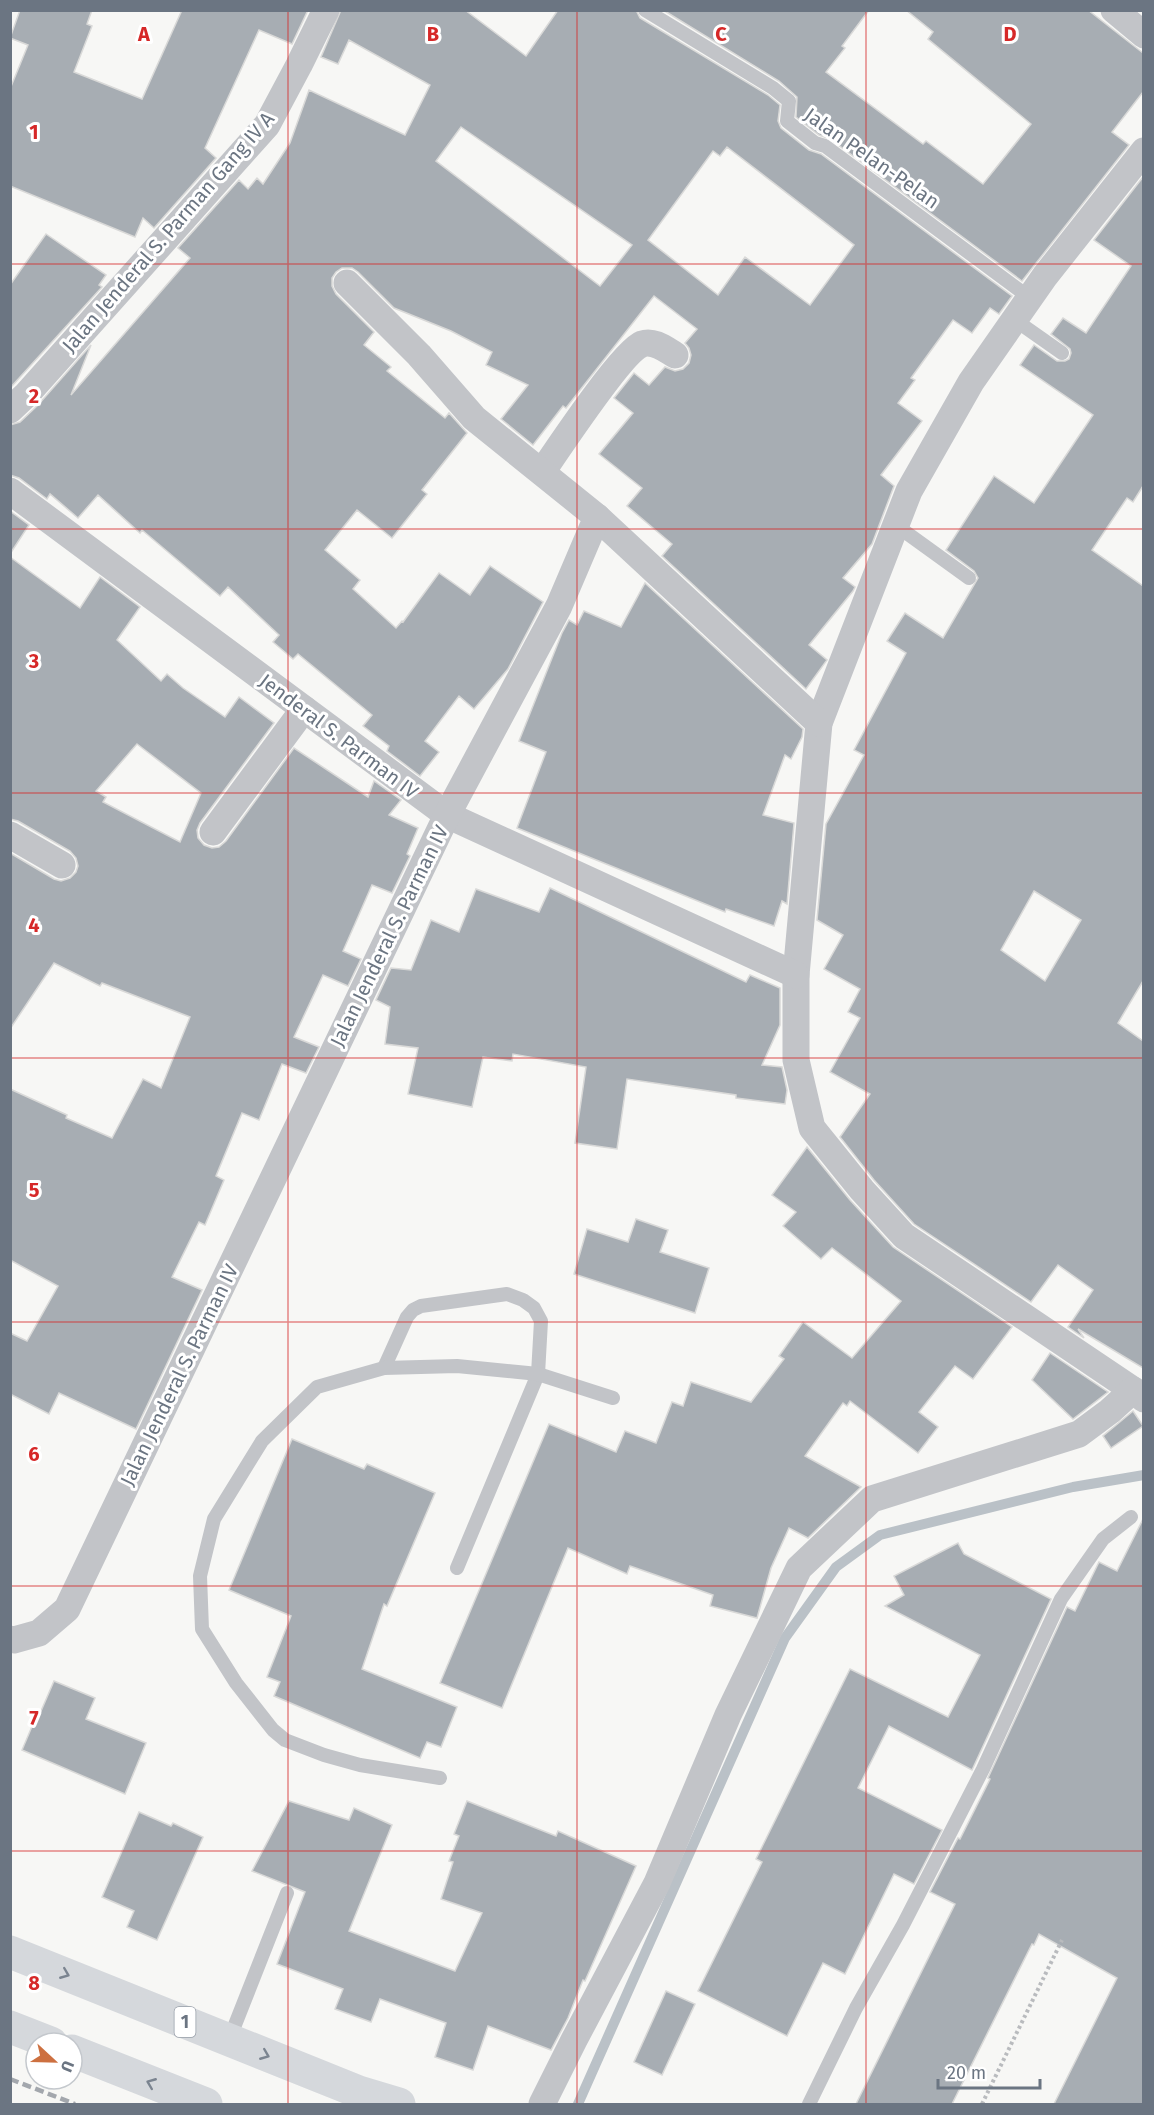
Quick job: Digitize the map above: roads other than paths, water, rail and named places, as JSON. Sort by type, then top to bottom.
[{"type":"highway","name":"1","points":[[10,1952],[371,2098]]},
{"type":"highway","points":[[10,2027],[24,2032]]},
{"type":"highway","points":[[84,2057],[206,2104]]},
{"type":"highway","points":[[371,2098],[399,2104]]},
{"type":"street","name":"Jalan Jenderal S. Parman Gang IV A","points":[[10,410],[27,394],[267,125],[326,10]]},
{"type":"street","points":[[1114,10],[1143,35]]},
{"type":"street","points":[[542,2104],[657,1883],[728,1715],[799,1568],[872,1499],[1079,1434],[1110,1411],[1138,1395],[904,1236],[862,1190],[812,1128],[796,1060],[796,975],[819,723],[909,491],[971,382],[1030,298],[1143,151]]},
{"type":"street","points":[[347,283],[418,355],[474,418],[597,517],[819,723]]},
{"type":"street","points":[[542,472],[626,357],[640,345],[653,343],[675,355]]},
{"type":"street","name":"Jenderal S. Parman IV","points":[[10,491],[447,815],[796,975]]},
{"type":"street","name":"Jalan Jenderal S. Parman IV","points":[[10,1639],[39,1633],[67,1609],[447,815],[559,606],[597,517]]},
{"type":"street","points":[[213,832],[304,709]]},
{"type":"street","points":[[10,835],[62,865]]},
{"type":"lane","name":"Jalan Pelan-Pelan","points":[[645,10],[773,88],[789,102],[787,120],[815,143],[825,146],[1030,298]]},
{"type":"lane","points":[[1015,320],[1062,353]]},
{"type":"lane","points":[[897,526],[969,578]]},
{"type":"lane","points":[[384,1368],[407,1317],[421,1306],[507,1293],[524,1300],[534,1308],[541,1321],[538,1374],[457,1568]]},
{"type":"lane","points":[[440,1778],[360,1765],[324,1755],[285,1740],[273,1730],[236,1683],[202,1629],[200,1576],[214,1519],[262,1441],[317,1387],[384,1368],[457,1366],[538,1374],[614,1398]]},
{"type":"lane","points":[[809,2104],[856,2008],[903,1925],[983,1769],[1061,1599],[1103,1539],[1131,1517]]},
{"type":"lane","points":[[229,2040],[287,1893]]},
{"type":"waterway","points":[[578,2104],[785,1638],[836,1567],[880,1535],[1073,1487],[1144,1475]]},
{"type":"railway","points":[[10,2079],[75,2104]]}]
